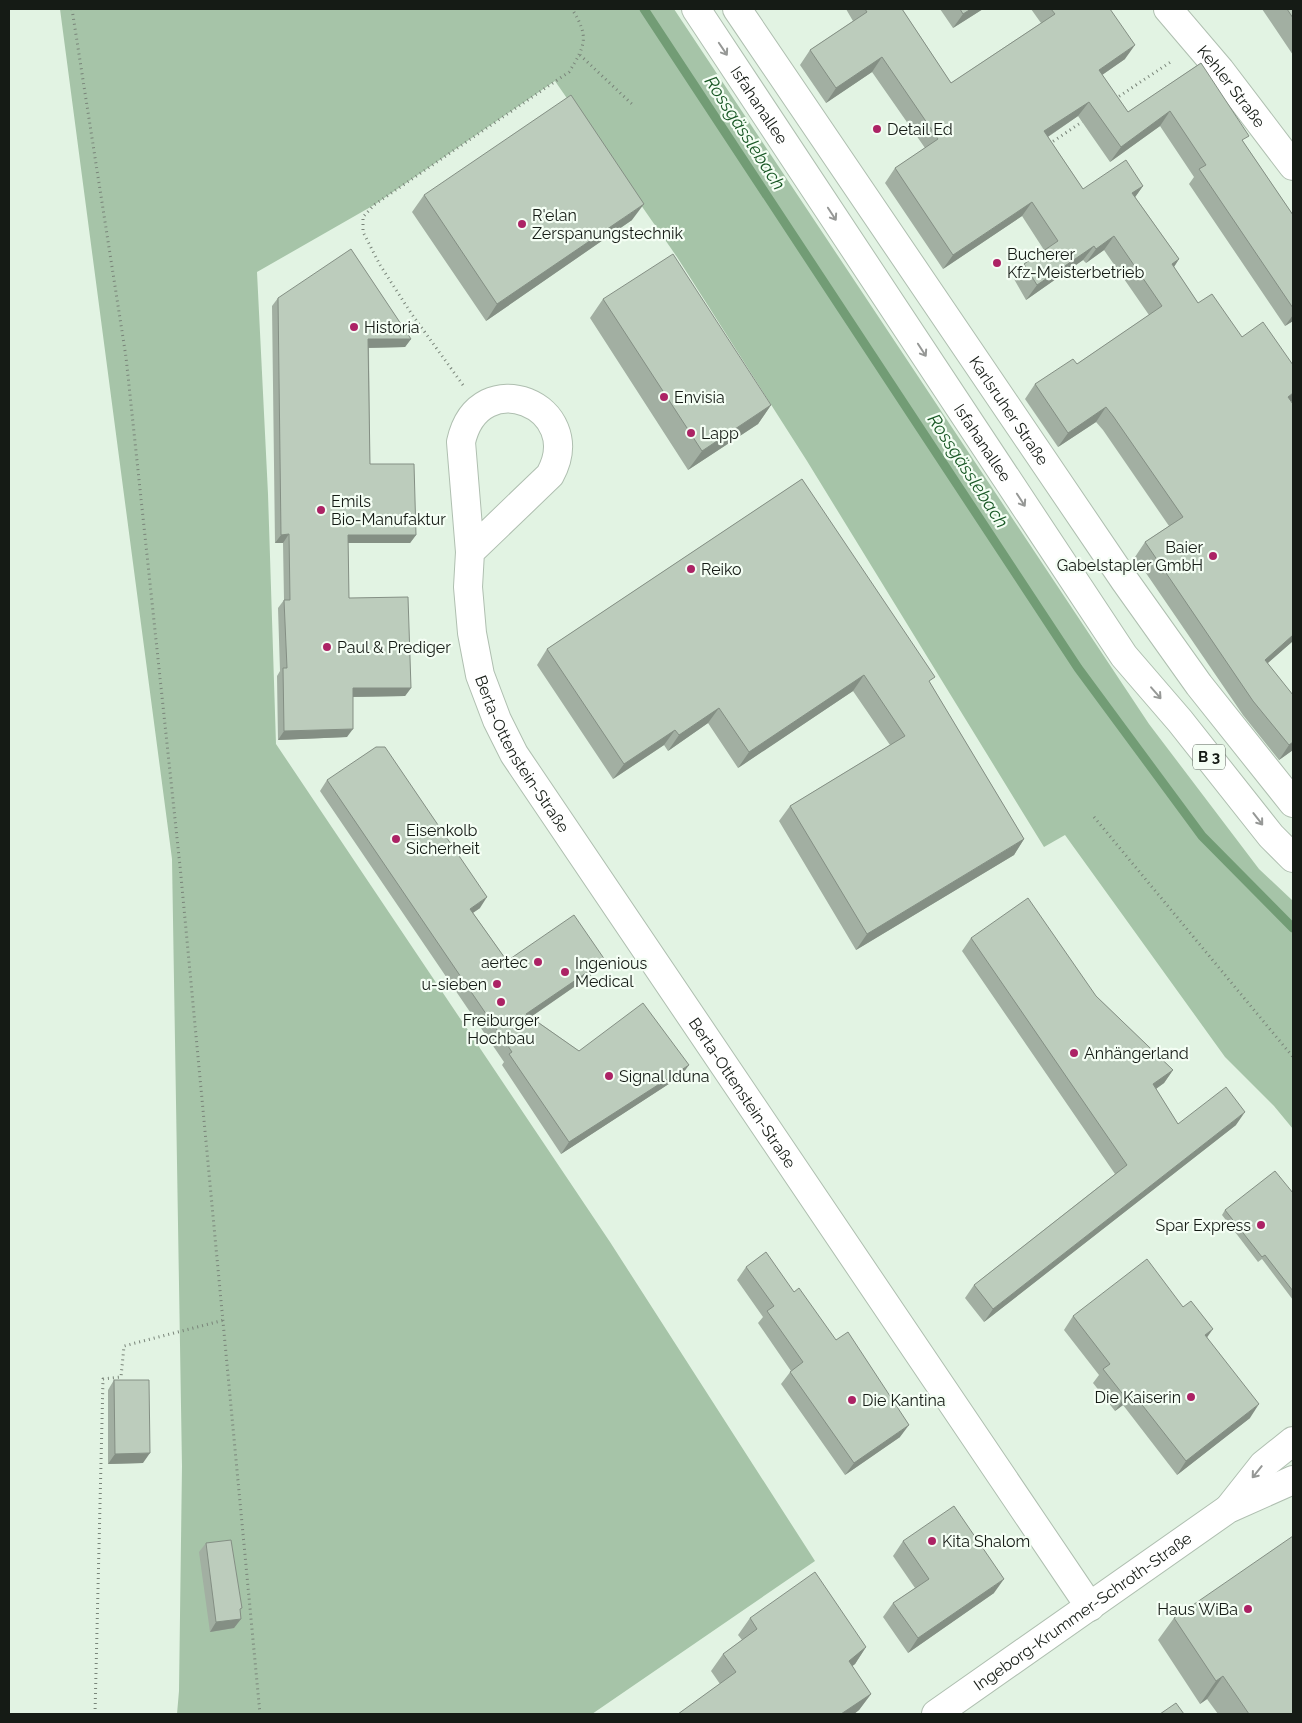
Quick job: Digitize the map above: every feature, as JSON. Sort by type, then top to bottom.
[{"type":"main road","name":"Isfahanallee","points":[[696,9],[1124,656],[1180,721],[1271,836],[1293,858]]},
{"type":"main road","name":"Karlsruher Straße","points":[[737,9],[1125,581],[1199,685],[1276,785],[1293,803]]},
{"type":"main road","name":"Kehler Straße","points":[[1168,9],[1198,43],[1293,166]]},
{"type":"main road","points":[[470,552],[550,475],[559,460],[554,428],[540,408],[522,400],[501,399],[481,407]]},
{"type":"main road","name":"Berta-Ottenstein-Straße","points":[[481,407],[465,427],[461,442],[470,552],[468,587],[472,633],[480,675],[497,720],[514,754],[1090,1607]]},
{"type":"main road","name":"Ingeborg-Krummer-Schroth-Straße","points":[[1228,1509],[1263,1465],[1293,1441]]},
{"type":"main road","name":"Ingeborg-Krummer-Schroth-Straße","points":[[936,1714],[1228,1509],[1293,1480]]},
{"type":"path","points":[[72,9],[126,357],[180,866],[260,1714]]},
{"type":"path","points":[[481,407],[450,369],[380,265],[363,232],[363,217],[374,205],[569,72],[580,55],[584,41],[582,26],[572,9]]},
{"type":"path","points":[[1108,104],[1198,43]]},
{"type":"path","points":[[580,55],[634,106]]},
{"type":"path","points":[[1044,148],[1092,115]]},
{"type":"path","points":[[1094,817],[1293,1057]]},
{"type":"path","points":[[95,1714],[103,1379],[122,1377],[124,1346],[224,1320]]},
{"type":"green space","points":[[60,9],[674,9],[1149,724],[1259,869],[1293,901],[1293,1129],[1274,1106],[1225,1057],[1065,835],[1044,847],[807,461],[677,257],[555,81],[374,205],[257,272],[268,494],[276,744],[610,1242],[815,1561],[592,1714],[177,1714],[179,1691],[182,1466],[172,859]]},
{"type":"building","points":[[865,9],[902,9],[951,83],[1055,14],[1051,9],[1110,9],[1135,45],[1099,70],[1128,112],[1201,63],[1249,136],[1242,140],[1293,215],[1293,308],[1199,169],[1206,165],[1170,111],[1121,147],[1089,102],[1044,131],[1083,189],[1126,160],[1143,186],[1132,193],[1179,259],[1172,264],[1198,303],[1212,294],[1242,337],[1263,322],[1293,365],[1293,393],[1288,397],[1293,404],[1293,635],[1265,660],[1293,695],[1293,742],[1289,745],[1253,701],[1145,542],[1183,517],[1113,416],[1106,407],[1068,433],[1035,384],[1073,359],[1077,364],[1162,306],[1114,236],[1096,249],[1094,246],[1037,285],[1024,264],[1058,241],[1032,202],[953,255],[895,168],[938,139],[882,57],[836,88],[810,50],[867,12]]},
{"type":"building","points":[[960,9],[971,9],[963,14]]},
{"type":"building","points":[[1287,9],[1293,9],[1293,18]]},
{"type":"building","points":[[571,95],[644,204],[497,304],[424,195]]},
{"type":"building","points":[[351,249],[411,339],[368,339],[370,464],[414,464],[416,535],[348,535],[349,598],[408,597],[411,688],[353,688],[353,729],[284,731],[283,668],[287,668],[284,600],[290,600],[289,534],[281,535],[278,298]]},
{"type":"building","points":[[673,254],[771,405],[702,451],[603,299]]},
{"type":"building","points":[[802,479],[935,677],[929,681],[1024,839],[867,934],[790,806],[905,736],[864,675],[749,752],[719,708],[679,735],[675,730],[624,764],[547,649]]},
{"type":"building","points":[[376,747],[385,747],[487,897],[470,909],[507,961],[574,915],[605,960],[526,1014],[579,1051],[643,1003],[689,1065],[569,1142],[509,1054],[512,1052],[327,780]]},
{"type":"building","points":[[1028,898],[1096,996],[1173,1070],[1153,1084],[1178,1124],[1226,1087],[1245,1112],[993,1309],[974,1285],[1127,1165],[971,938]]},
{"type":"building","name":"Spar Express","points":[[1275,1171],[1293,1193],[1293,1291],[1265,1255],[1262,1257],[1225,1210]]},
{"type":"building","points":[[766,1252],[794,1292],[799,1288],[836,1340],[848,1332],[909,1425],[854,1463],[790,1372],[803,1362],[767,1311],[774,1306],[746,1267]]},
{"type":"building","points":[[1147,1259],[1183,1307],[1191,1301],[1213,1329],[1205,1335],[1259,1404],[1186,1461],[1132,1392],[1125,1397],[1103,1369],[1110,1364],[1073,1316]]},
{"type":"building","points":[[114,1380],[149,1380],[150,1453],[115,1454]]},
{"type":"building","points":[[954,1506],[1004,1579],[918,1638],[893,1603],[929,1579],[903,1541]]},
{"type":"building","name":"Haus WiBa","points":[[1293,1536],[1293,1714],[1249,1714],[1223,1676],[1216,1681],[1174,1618]]},
{"type":"building","points":[[231,1540],[242,1608],[240,1609],[241,1619],[216,1622],[206,1543]]},
{"type":"building","points":[[815,1572],[866,1647],[849,1661],[871,1694],[841,1714],[678,1714],[736,1672],[723,1654],[757,1629],[750,1618]]},
{"type":"building","points":[[1176,1703],[1184,1714],[1160,1714]]},
{"type":"waterway","name":"Rossgässlebach","points":[[644,9],[1078,668],[1202,836],[1293,928]]},
{"type":"place","name":"Detail Ed","points":[[877,129]]},
{"type":"place","name":"R'elan Zerspanungstechnik","points":[[522,224]]},
{"type":"place","name":"Bucherer Kfz-Meisterbetrieb","points":[[997,263]]},
{"type":"place","name":"Historia","points":[[354,327]]},
{"type":"place","name":"Envisia","points":[[664,397]]},
{"type":"place","name":"Lapp","points":[[691,433]]},
{"type":"place","name":"Emils Bio-Manufaktur","points":[[321,510]]},
{"type":"place","name":"Baier Gabelstapler GmbH","points":[[1213,556]]},
{"type":"place","name":"Reiko","points":[[691,569]]},
{"type":"place","name":"Paul & Prediger","points":[[327,647]]},
{"type":"place","name":"Eisenkolb Sicherheit","points":[[396,839]]},
{"type":"place","name":"aertec","points":[[538,962]]},
{"type":"place","name":"Ingenious Medical","points":[[565,972]]},
{"type":"place","name":"u-sieben","points":[[497,984]]},
{"type":"place","name":"Freiburger Hochbau","points":[[501,1002]]},
{"type":"place","name":"Anhängerland","points":[[1074,1053]]},
{"type":"place","name":"Signal Iduna","points":[[609,1076]]},
{"type":"place","name":"Spar Express","points":[[1261,1225]]},
{"type":"place","name":"Die Kaiserin","points":[[1191,1397]]},
{"type":"place","name":"Die Kantina","points":[[852,1400]]},
{"type":"place","name":"Kita Shalom","points":[[932,1541]]},
{"type":"place","name":"Haus WiBa","points":[[1248,1609]]}]
